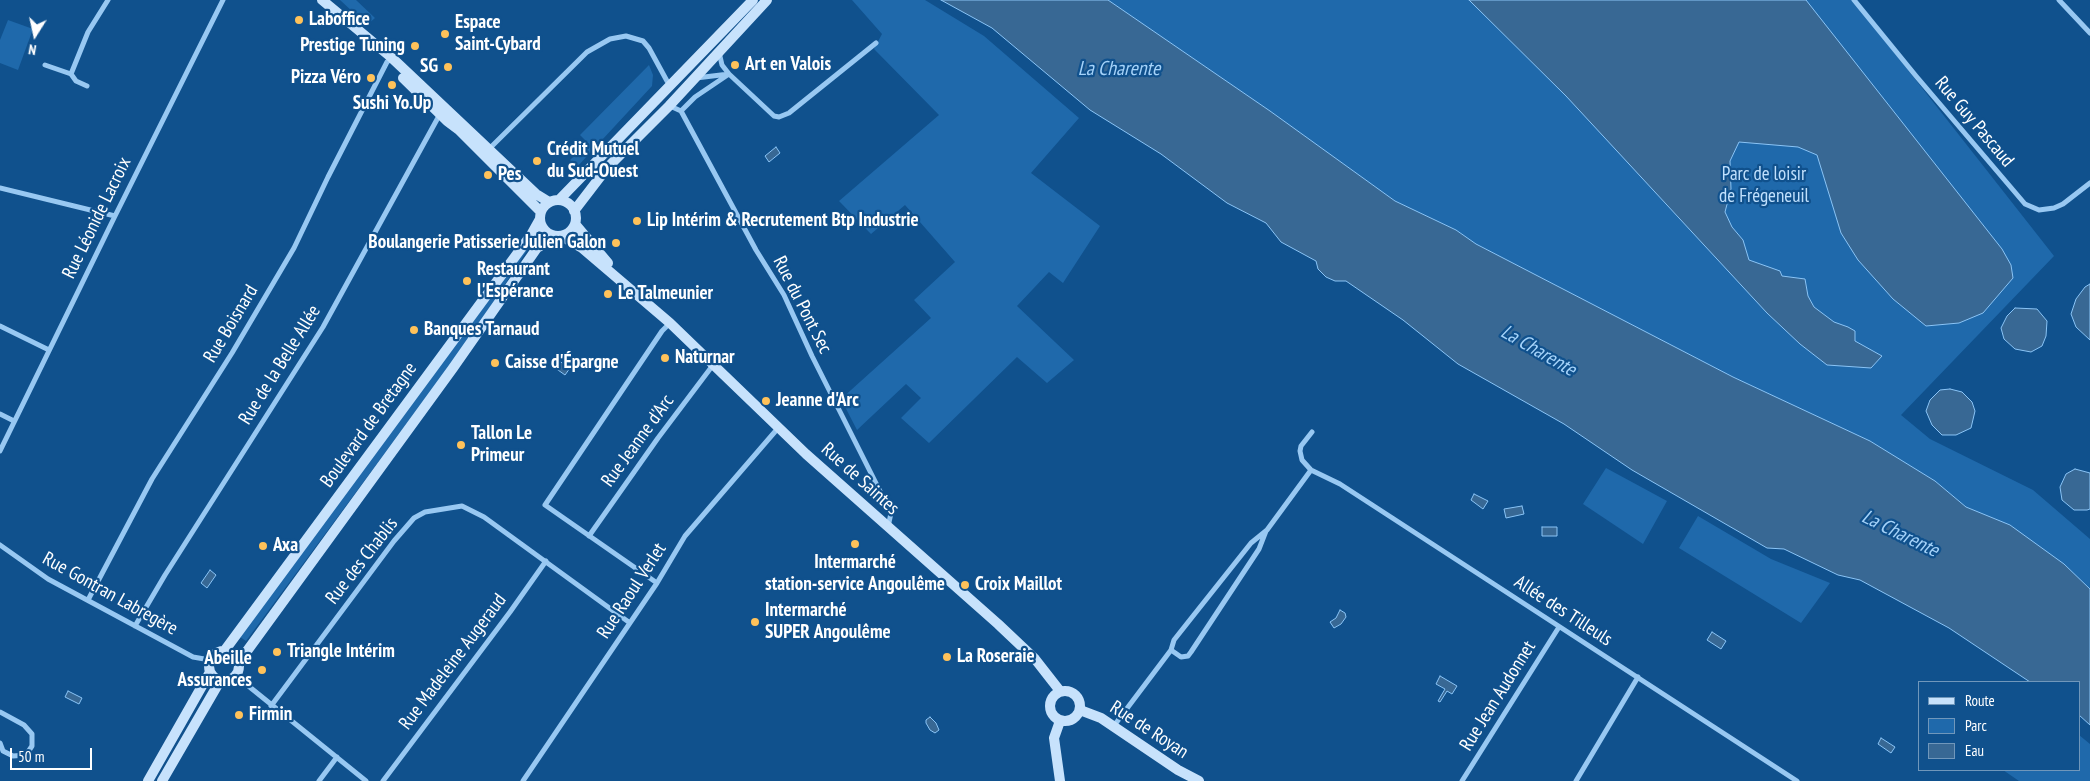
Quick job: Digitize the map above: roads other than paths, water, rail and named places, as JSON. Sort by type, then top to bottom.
[{"type":"main road","points":[[322,0],[490,149],[536,194],[568,204],[574,211],[575,224],[572,230],[559,236],[552,235],[543,229],[540,216],[459,130],[440,114],[389,60]]},
{"type":"main road","points":[[540,216],[672,86],[753,0]]},
{"type":"main road","points":[[574,211],[607,168],[669,106],[767,0]]},
{"type":"main road","name":"Boulevard de Bretagne","points":[[225,650],[531,235],[540,216]]},
{"type":"main road","name":"Rue de Saintes","points":[[575,224],[636,293]]},
{"type":"main road","name":"Rue de Saintes","points":[[559,236],[582,248],[670,323],[806,454],[998,624],[1035,659],[1060,691]]},
{"type":"main road","name":"Boulevard de Bretagne","points":[[239,662],[453,368],[537,248],[559,236]]},
{"type":"main road","points":[[148,781],[210,672],[210,660],[216,653],[225,650],[234,654],[239,662],[236,676],[228,681],[220,681],[210,672]]},
{"type":"main road","points":[[162,781],[220,681]]},
{"type":"main road","points":[[1060,691],[1070,691],[1080,701],[1080,710],[1074,719],[1065,722],[1060,720],[1052,715],[1050,706],[1052,697],[1060,691]]},
{"type":"main road","name":"Rue de Royan","points":[[1080,710],[1101,718],[1178,770],[1198,781]]},
{"type":"main road","points":[[1060,720],[1054,738],[1060,781]]},
{"type":"street","points":[[71,74],[88,32],[108,0]]},
{"type":"street","name":"Rue Léonide Lacroix","points":[[0,451],[114,216],[223,0]]},
{"type":"street","name":"Rue Guy Pascaud","points":[[1854,0],[2025,204],[2039,210],[2054,208],[2063,204],[2090,183]]},
{"type":"street","points":[[2059,0],[2090,33]]},
{"type":"street","points":[[478,150],[490,149],[581,57],[598,44],[610,39],[626,36],[643,41],[672,86]]},
{"type":"street","points":[[719,52],[722,65],[729,74],[774,116],[779,117],[789,113],[876,43]]},
{"type":"street","name":"Rue Boisnard","points":[[88,600],[152,478],[232,353],[294,248],[389,60]]},
{"type":"street","points":[[45,64],[71,74],[76,81],[87,86]]},
{"type":"street","points":[[695,78],[729,74]]},
{"type":"street","points":[[669,106],[681,111],[695,97],[729,74]]},
{"type":"street","name":"Rue du Pont Sec","points":[[681,111],[756,250],[784,295],[812,356],[891,513],[888,527]]},
{"type":"street","name":"Rue de la Belle Allée","points":[[135,626],[165,575],[323,327],[440,114]]},
{"type":"street","points":[[0,188],[114,216]]},
{"type":"street","points":[[657,583],[545,505],[662,331],[670,323]]},
{"type":"street","points":[[0,326],[49,350]]},
{"type":"street","name":"Rue Jeanne d'Arc","points":[[588,536],[713,364]]},
{"type":"street","points":[[0,414],[14,421]]},
{"type":"street","name":"Rue Raoul Verlet","points":[[523,781],[538,762],[657,583],[685,536],[779,427]]},
{"type":"street","points":[[1113,727],[1171,650],[1174,640],[1251,543],[1266,530],[1311,470],[1302,460],[1300,451],[1301,446],[1312,432]]},
{"type":"street","name":"Allée des Tilleuls","points":[[1311,470],[1340,484],[1797,781]]},
{"type":"street","name":"Rue des Chablis","points":[[271,706],[394,541],[414,518],[424,512],[462,506],[484,517],[630,623]]},
{"type":"street","points":[[1171,650],[1181,657],[1188,656],[1259,549],[1266,530]]},
{"type":"street","name":"Rue Gontran Labregère","points":[[0,545],[48,579],[193,657],[210,660]]},
{"type":"street","name":"Rue Madeleine Augeraud","points":[[383,781],[546,561]]},
{"type":"street","name":"Rue Jean Audonnet","points":[[1462,781],[1559,627]]},
{"type":"street","points":[[236,676],[366,781]]},
{"type":"street","points":[[1576,781],[1638,677]]},
{"type":"street","points":[[0,712],[24,725],[32,734],[32,746],[26,755],[14,756],[3,751],[0,743]]},
{"type":"street","points":[[318,781],[337,757]]},
{"type":"water","name":"La Charente","points":[[941,0],[1108,0],[1270,111],[1395,201],[1456,230],[1476,244],[1733,377],[1870,441],[1935,481],[1966,507],[2010,525],[2064,564],[2090,589],[2090,725],[2080,716],[2080,681],[2028,681],[1949,628],[1860,580],[1838,575],[1784,549],[1767,548],[1632,470],[1564,424],[1458,364],[1403,320],[1346,281],[1335,281],[1326,277],[1318,269],[1316,261],[1281,242],[1266,223],[1227,203],[1161,154],[1090,110],[992,28]]},
{"type":"water","points":[[1469,0],[1806,0],[2002,249],[2011,265],[2013,278],[1983,313],[1959,323],[1926,326],[1893,299],[1858,260],[1841,233],[1817,155],[1798,147],[1739,142],[1730,161],[1731,189],[1725,212],[1732,227],[1743,240],[1749,260],[1780,271],[1782,276],[1805,279],[1808,296],[1814,307],[1834,322],[1855,331],[1855,341],[1882,356],[1871,368],[1827,365],[1800,344],[1767,313],[1566,96]]},
{"type":"water","points":[[776,147],[780,153],[769,162],[765,156]]},
{"type":"water","points":[[2090,284],[2090,340],[2076,327],[2071,314],[2076,299],[2085,287]]},
{"type":"water","points":[[2015,308],[2037,309],[2047,321],[2046,336],[2042,346],[2031,352],[2015,349],[2004,339],[2001,328],[2007,316]]},
{"type":"water","points":[[556,359],[570,368],[565,375],[551,365]]},
{"type":"water","points":[[1950,389],[1962,392],[1972,402],[1975,411],[1971,428],[1956,435],[1942,435],[1932,425],[1926,411],[1930,400],[1940,390]]},
{"type":"water","points":[[2075,469],[2090,473],[2090,509],[2087,510],[2074,510],[2062,500],[2060,487],[2066,474]]},
{"type":"water","points":[[1474,494],[1488,501],[1483,509],[1471,500]]},
{"type":"water","points":[[1522,506],[1524,514],[1506,518],[1504,509]]},
{"type":"water","points":[[1542,527],[1557,527],[1557,536],[1542,536]]},
{"type":"water","points":[[210,570],[216,575],[207,588],[201,583]]},
{"type":"water","points":[[1340,610],[1345,613],[1346,617],[1341,624],[1334,628],[1330,622],[1336,618]]},
{"type":"water","points":[[1712,632],[1726,641],[1721,649],[1707,640]]},
{"type":"water","points":[[1440,676],[1457,686],[1452,694],[1447,691],[1440,702],[1438,701],[1445,689],[1436,684]]},
{"type":"water","points":[[68,691],[82,698],[79,704],[65,697]]},
{"type":"water","points":[[930,717],[936,723],[939,730],[935,733],[930,730],[926,723],[926,720]]},
{"type":"water","points":[[1881,738],[1895,747],[1891,753],[1878,744]]},
{"type":"place","name":"Laboffice","points":[[299,20]]},
{"type":"place","name":"Espace Saint-Cybard","points":[[445,34]]},
{"type":"place","name":"Prestige Tuning","points":[[415,46]]},
{"type":"place","name":"Art en Valois","points":[[735,65]]},
{"type":"place","name":"SG","points":[[448,67]]},
{"type":"place","name":"Pizza Véro","points":[[371,78]]},
{"type":"place","name":"Sushi Yo.Up","points":[[392,85]]},
{"type":"place","name":"Crédit Mutuel du Sud-Ouest","points":[[537,161]]},
{"type":"place","name":"Pes","points":[[488,175]]},
{"type":"place","name":"Lip Intérim & Recrutement Btp Industrie","points":[[637,221]]},
{"type":"place","name":"Boulangerie Patisserie Julien Galon","points":[[616,243]]},
{"type":"place","name":"Restaurant l'Espérance","points":[[467,281]]},
{"type":"place","name":"Le Talmeunier","points":[[608,294]]},
{"type":"place","name":"Banques Tarnaud","points":[[414,330]]},
{"type":"place","name":"Naturnar","points":[[665,358]]},
{"type":"place","name":"Caisse d'Épargne","points":[[495,363]]},
{"type":"place","name":"Jeanne d'Arc","points":[[766,401]]},
{"type":"place","name":"Tallon Le Primeur","points":[[461,445]]},
{"type":"place","name":"Intermarché station-service Angoulême","points":[[855,544]]},
{"type":"place","name":"Axa","points":[[263,546]]},
{"type":"place","name":"Croix Maillot","points":[[965,585]]},
{"type":"place","name":"Intermarché SUPER Angoulême","points":[[755,622]]},
{"type":"place","name":"Triangle Intérim","points":[[277,652]]},
{"type":"place","name":"La Roseraie","points":[[947,657]]},
{"type":"place","name":"Abeille Assurances","points":[[262,670]]},
{"type":"place","name":"Firmin","points":[[239,715]]},
{"type":"park label","name":"Parc de loisir de Frégeneuil","points":[[1764,186]]}]
